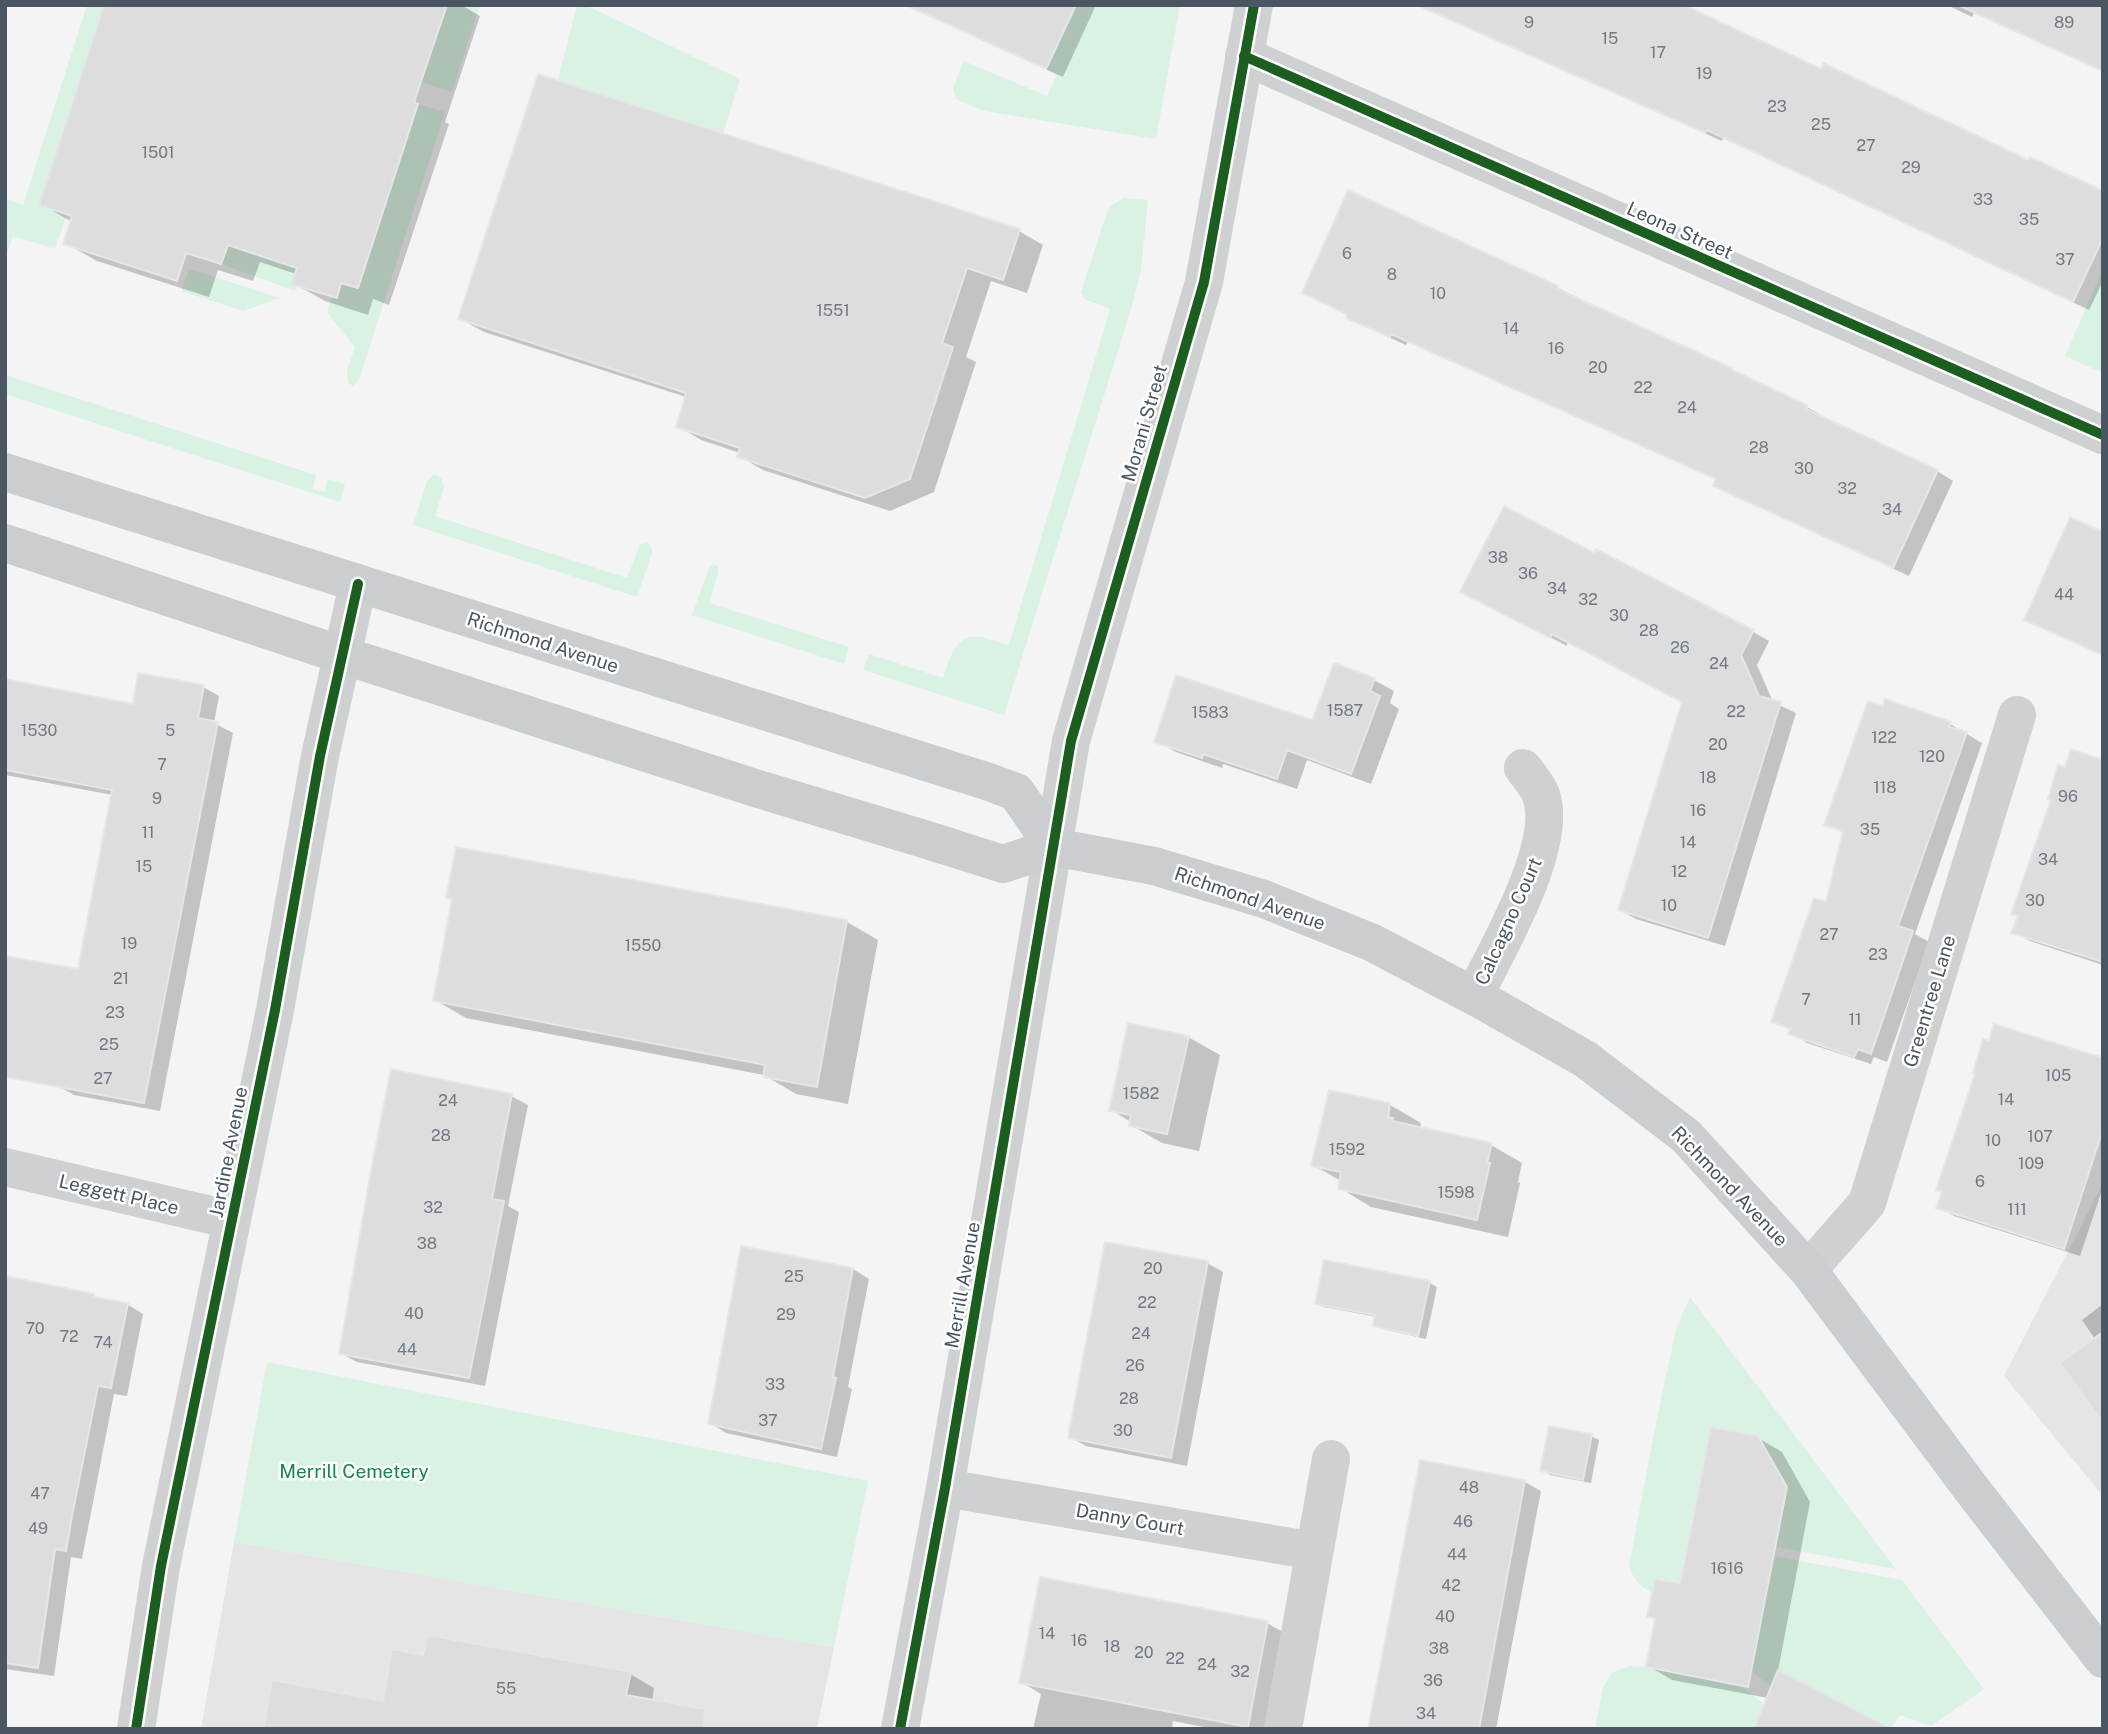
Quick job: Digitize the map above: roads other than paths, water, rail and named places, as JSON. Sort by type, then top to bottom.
[{"type":"main road","name":"Richmond Avenue","points":[[5,472],[1016,792],[1054,847]]},
{"type":"main road","name":"Richmond Avenue","points":[[5,543],[755,789],[1003,864],[1054,847],[1154,866],[1264,899],[1373,943],[1474,996],[1585,1059],[1686,1136],[1808,1270],[2103,1659]]},
{"type":"street","name":"Morani Street","points":[[1054,847],[1071,741],[1203,282],[1254,5]]},
{"type":"street","name":"Leona Street","points":[[1244,56],[2103,435]]},
{"type":"street","name":"Jardine Avenue","points":[[136,1729],[161,1566],[275,1010],[320,756],[358,584]]},
{"type":"street","name":"Greentree Lane","points":[[1808,1270],[1867,1203],[2017,715]]},
{"type":"street","name":"Calcagno Court","points":[[1474,996],[1517,910],[1537,860],[1545,826],[1541,795],[1523,768]]},
{"type":"street","name":"Merrill Avenue","points":[[900,1729],[945,1488],[1054,847]]},
{"type":"street","name":"Leggett Place","points":[[5,1167],[232,1220]]},
{"type":"street","points":[[1283,1729],[1331,1459]]},
{"type":"street","name":"Danny Court","points":[[945,1488],[1314,1551]]},
{"type":"park label","name":"Merrill Cemetery","points":[[354,1471]]}]
